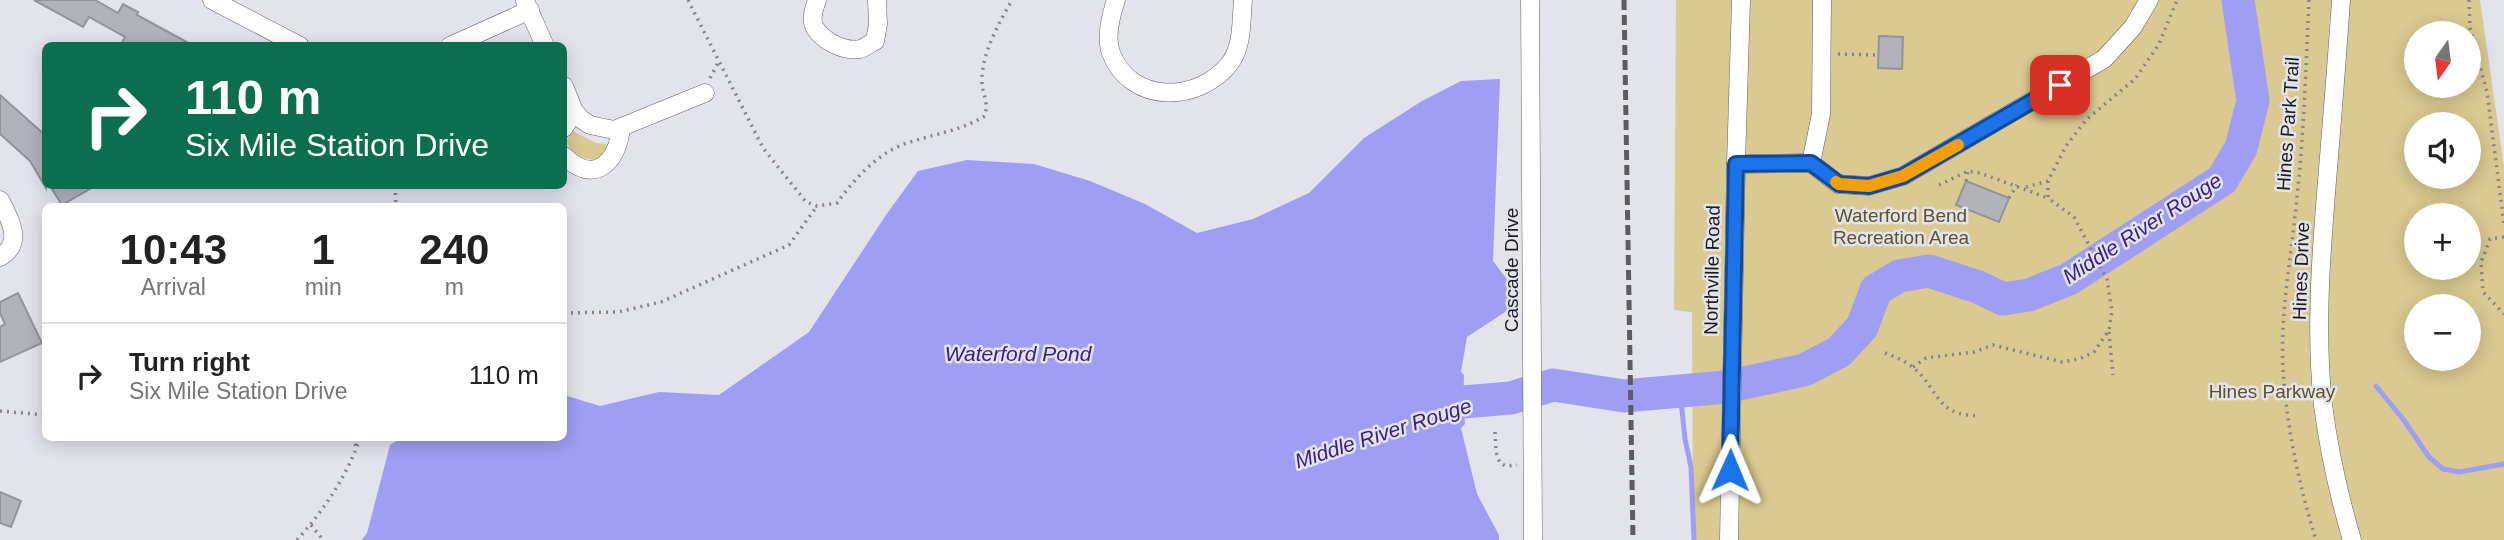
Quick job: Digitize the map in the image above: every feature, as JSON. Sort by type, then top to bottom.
[{"type":"street","points":[[212,0],[292,42]]},
{"type":"street","points":[[817,0],[813,14],[814,27],[829,42],[846,48],[861,49],[875,41],[878,24],[877,0]]},
{"type":"street","points":[[1116,0],[1110,19],[1110,51],[1124,74],[1139,87],[1158,93],[1175,94],[1207,83],[1230,62],[1239,41],[1243,0]]},
{"type":"street","name":"Cascade Drive","points":[[1530,0],[1534,540]]},
{"type":"street","name":"Northville Road","points":[[1729,540],[1741,0]]},
{"type":"street","points":[[1811,163],[1821,114],[1822,0]]},
{"type":"street","points":[[1736,164],[1811,163],[1839,184],[1869,186],[1903,176],[2104,59],[2133,27],[2149,0]]},
{"type":"street","name":"Hines Drive","points":[[2342,0],[2321,251],[2319,330],[2323,403],[2329,444],[2335,478],[2353,540]]},
{"type":"street","points":[[458,42],[527,5],[543,42]]},
{"type":"street","points":[[567,94],[574,111],[590,125],[603,130],[621,129],[705,93]]},
{"type":"street","points":[[567,123],[574,111]]},
{"type":"street","points":[[567,159],[573,165],[590,170],[604,166],[619,145],[621,129]]},
{"type":"street","points":[[0,200],[10,218],[14,234],[8,253],[0,257]]},
{"type":"path","points":[[688,0],[763,148],[806,202],[817,206],[836,203],[869,168],[904,144],[964,128],[985,116],[988,105],[981,77],[988,48],[1012,0]]},
{"type":"path","points":[[2048,198],[2048,181],[2066,146],[2087,119],[2135,79],[2159,44],[2177,0]]},
{"type":"path","name":"Hines Park Trail","points":[[2309,0],[2298,194],[2286,297],[2283,367],[2292,434],[2316,540]]},
{"type":"path","points":[[2469,0],[2470,28],[2487,92],[2504,225]]},
{"type":"path","points":[[1822,53],[1878,55]]},
{"type":"path","points":[[1966,181],[1968,171]]},
{"type":"path","points":[[1938,185],[1968,171],[1980,173],[2048,198],[2074,217],[2108,279],[2112,311],[2109,330],[2113,375]]},
{"type":"path","points":[[2024,188],[2048,181]]},
{"type":"path","points":[[2009,198],[2017,185]]},
{"type":"path","points":[[567,313],[618,312],[661,302],[789,245],[817,206]]},
{"type":"path","points":[[2504,237],[2490,239],[2481,262],[2483,292],[2504,314]]},
{"type":"path","points":[[1913,367],[1926,358],[1974,352],[1993,345],[2062,362],[2079,359],[2094,352],[2109,330]]},
{"type":"path","points":[[1885,353],[1913,367],[1944,408],[1959,415],[1979,416]]},
{"type":"path","points":[[0,411],[42,415]]},
{"type":"path","points":[[1495,432],[1496,452],[1500,463],[1513,466],[1532,461]]},
{"type":"path","points":[[352,441],[356,448]]},
{"type":"path","points":[[297,540],[311,525],[349,468],[359,441]]},
{"type":"path","points":[[311,525],[323,540]]},
{"type":"green space","points":[[1676,0],[2480,0],[2504,167],[2504,540],[1693,540],[1692,312],[1674,310]]},
{"type":"green space","points":[[573,131],[596,143],[608,144],[603,156],[588,159],[571,153],[567,141]]},
{"type":"water","name":"Waterford Pond","points":[[1500,79],[1493,261],[1509,282],[1511,308],[1467,337],[1461,372],[1464,375],[1465,424],[1461,428],[1477,494],[1499,535],[1499,540],[362,540],[367,533],[390,445],[396,441],[567,441],[567,396],[600,406],[659,392],[719,395],[809,332],[918,171],[967,160],[1034,164],[1090,181],[1145,204],[1197,233],[1253,219],[1309,193],[1364,138],[1422,101],[1461,81]]},
{"type":"building","points":[[34,0],[95,0],[118,13],[123,4],[138,12],[137,15],[187,42],[122,42],[125,37],[89,17],[83,27]]},
{"type":"building","points":[[1879,36],[1903,37],[1902,69],[1878,68]]},
{"type":"building","points":[[0,95],[42,132],[42,181],[30,161],[0,134]]},
{"type":"building","points":[[1966,181],[2009,198],[1999,222],[1956,205]]},
{"type":"building","points":[[52,189],[90,189],[65,203],[61,203]]},
{"type":"building","points":[[18,293],[42,343],[0,362],[0,327],[5,324],[0,313],[0,302]]},
{"type":"building","points":[[0,492],[21,501],[11,527],[0,523]]},
{"type":"waterway","name":"Middle River Rouge","points":[[1463,402],[1511,398],[1553,385],[1624,396],[1726,387],[1804,370],[1839,352],[1862,327],[1876,290],[1899,276],[1929,271],[1978,287],[2003,299],[2029,295],[2069,279],[2222,180],[2241,148],[2253,101],[2238,0]]},
{"type":"waterway","points":[[2376,386],[2429,457],[2443,469],[2459,472],[2504,464]]},
{"type":"waterway","points":[[1680,391],[1691,467],[1694,540]]},
{"type":"railway","points":[[1624,0],[1633,540]]},
{"type":"slow traffic","points":[[1836,182],[1869,186],[1903,176],[1958,145]]},
{"type":"route","points":[[1730,470],[1736,164],[1811,163],[1839,184],[1869,186],[1903,176],[2060,85]]},
{"type":"park label","name":"Waterford Bend Recreation Area","points":[[1901,226]]},
{"type":"park label","name":"Hines Parkway","points":[[2272,391]]}]
